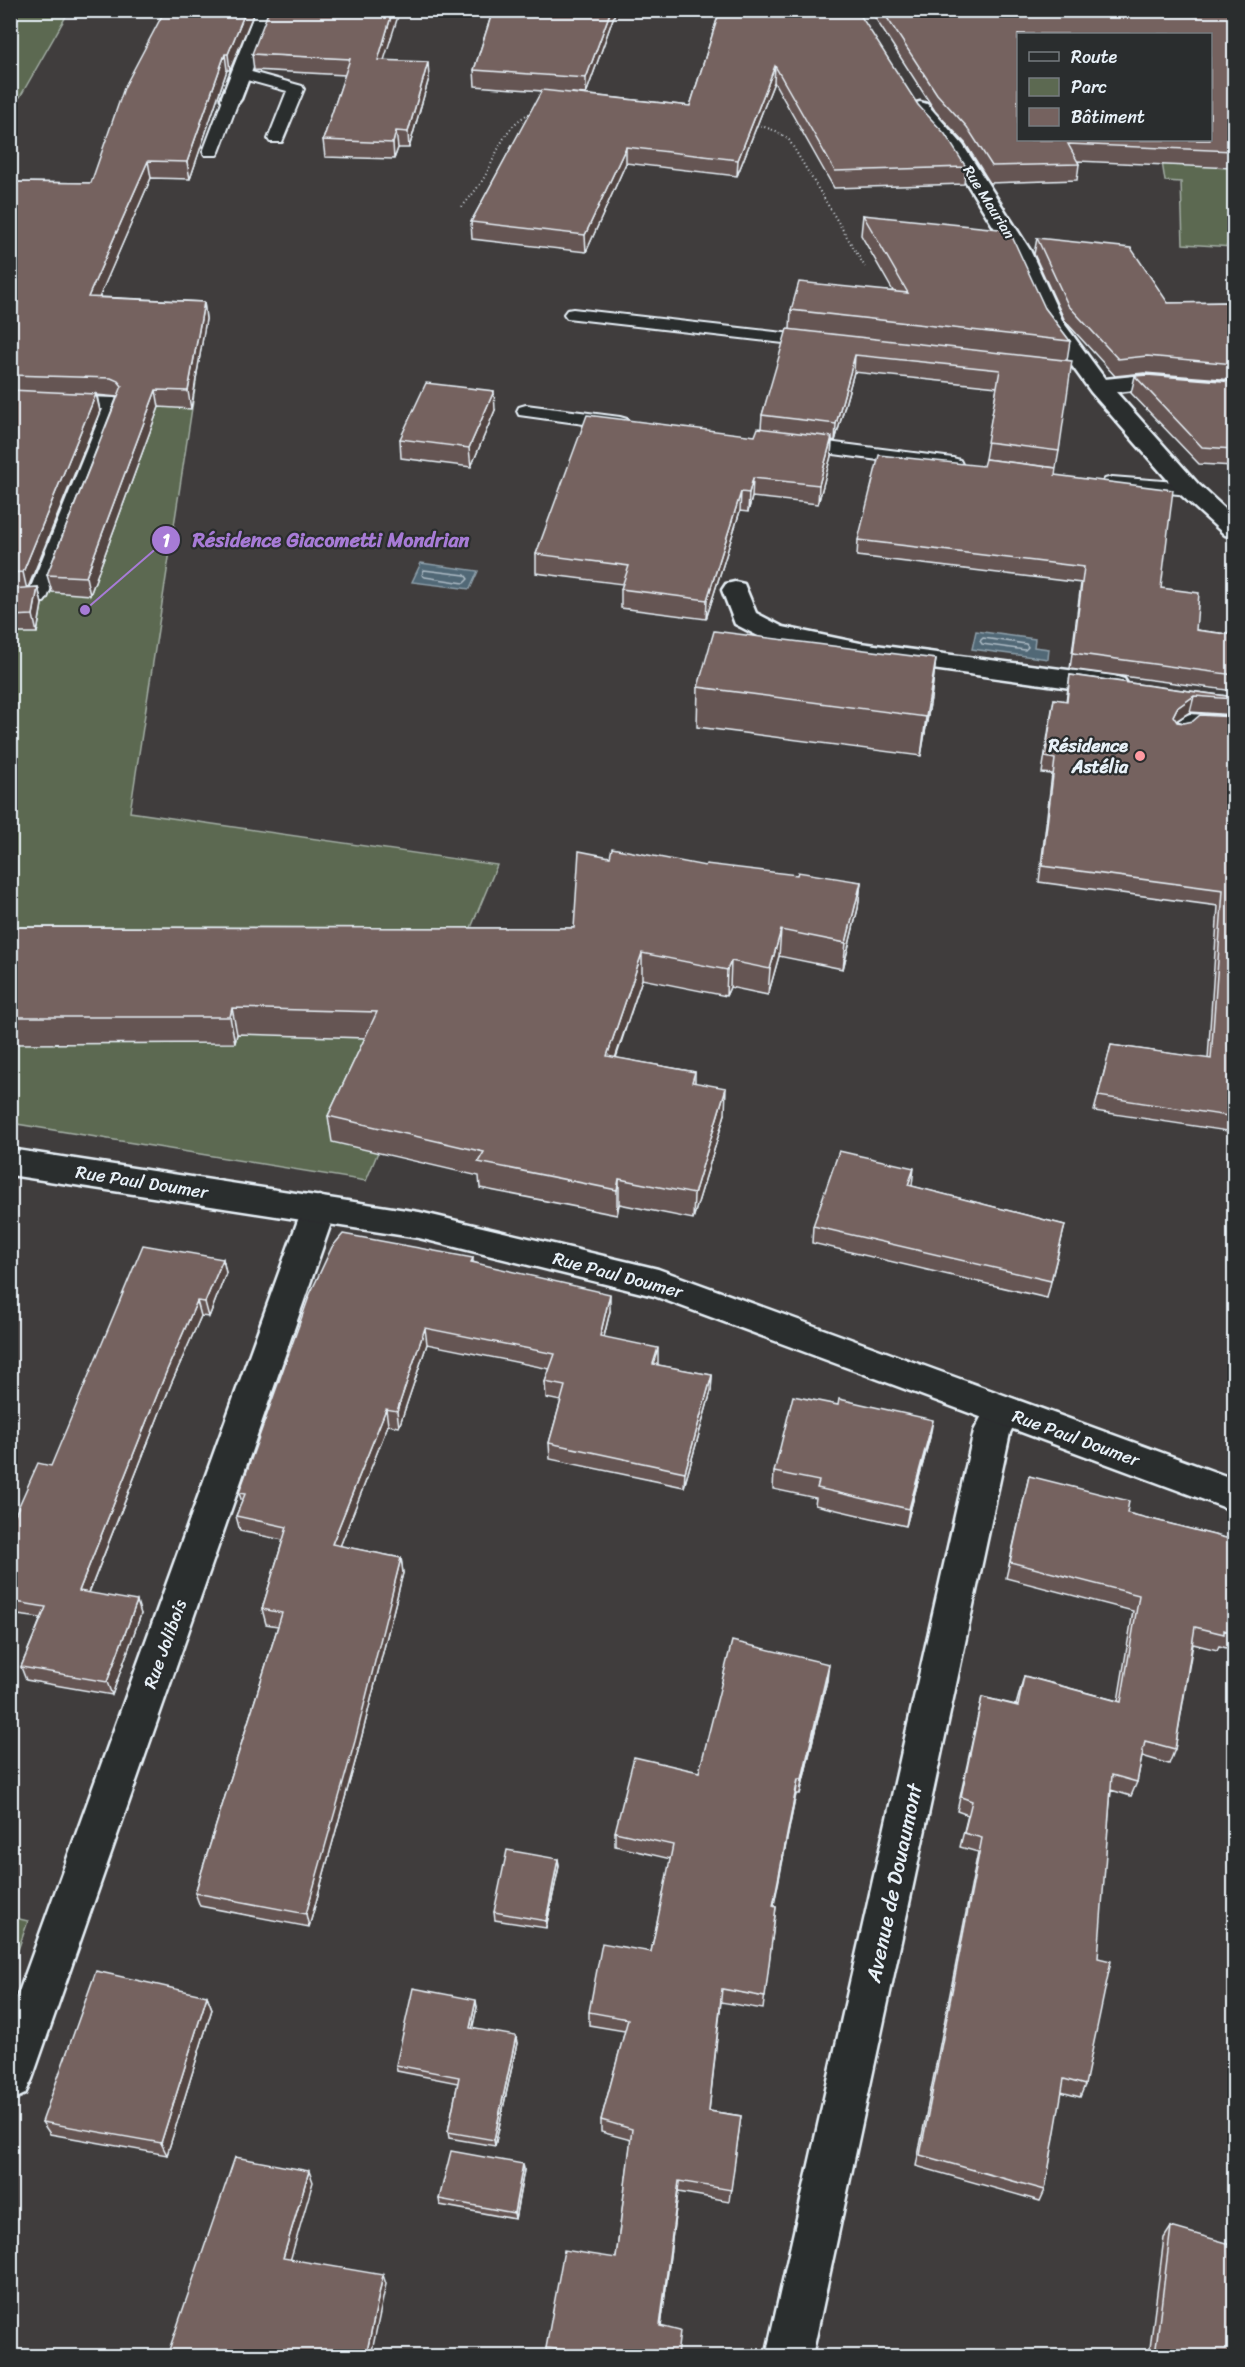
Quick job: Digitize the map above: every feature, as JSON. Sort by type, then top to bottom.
[{"type":"street","points":[[231,99],[266,10]]},
{"type":"street","name":"Rue Maurian","points":[[906,87],[925,116],[953,145],[1019,250],[1052,323],[1093,380],[1189,489],[1234,530]]},
{"type":"street","points":[[1093,380],[1234,389]]},
{"type":"street","points":[[735,590],[744,618],[775,634],[860,651],[1141,689]]},
{"type":"street","points":[[1188,696],[1234,702]]},
{"type":"street","name":"Rue Paul Doumer","points":[[10,1162],[419,1225],[658,1282],[1234,1495]]},
{"type":"street","name":"Rue Jolibois","points":[[10,2079],[318,1209]]},
{"type":"street","name":"Avenue de Douaumont","points":[[789,2356],[992,1431],[1003,1411]]},
{"type":"lane","points":[[241,74],[296,89],[276,139]]},
{"type":"lane","points":[[211,152],[231,99]]},
{"type":"lane","points":[[573,314],[842,345]]},
{"type":"lane","points":[[1064,369],[1093,380]]},
{"type":"lane","points":[[10,399],[114,404],[37,598],[10,599]]},
{"type":"lane","points":[[526,411],[632,424]]},
{"type":"lane","points":[[774,442],[974,466]]},
{"type":"lane","points":[[1092,481],[1189,489]]},
{"type":"lane","points":[[1182,730],[1190,721],[1234,724]]},
{"type":"path","points":[[462,207],[487,174],[510,125],[525,114],[534,112]]},
{"type":"path","points":[[753,123],[776,131],[789,140],[866,267]]},
{"type":"green space","points":[[10,11],[69,11],[20,97],[11,96]]},
{"type":"green space","points":[[1234,132],[1234,247],[1183,244],[1181,182],[1165,181],[1159,143],[1212,139]]},
{"type":"green space","points":[[10,374],[196,382],[130,812],[497,865],[366,1181],[11,1123]]},
{"type":"green space","points":[[10,1917],[28,1921],[11,1970]]},
{"type":"water","points":[[421,563],[478,571],[470,589],[412,582]]},
{"type":"water","points":[[976,631],[1035,639],[1034,647],[1049,649],[1048,659],[972,649]]},
{"type":"building","points":[[165,10],[246,10],[228,54],[225,54],[187,162],[148,161],[88,297],[204,302],[188,391],[156,390],[86,577],[47,575],[122,386],[111,378],[10,375],[10,182],[91,183],[124,88]]},
{"type":"building","points":[[269,10],[393,10],[378,60],[428,62],[408,132],[396,131],[393,143],[323,140],[350,59],[252,54]]},
{"type":"building","points":[[493,10],[611,10],[586,78],[474,70]]},
{"type":"building","points":[[720,10],[857,10],[918,105],[945,134],[966,167],[835,171],[775,66],[738,160],[626,147],[585,235],[471,222],[542,90],[690,106]]},
{"type":"building","points":[[882,10],[1234,10],[1234,151],[1068,144],[1079,164],[992,166],[967,127],[937,94]]},
{"type":"building","points":[[863,215],[1009,230],[1045,308],[1070,341],[791,310],[799,282],[908,293]]},
{"type":"building","points":[[1037,238],[1131,248],[1168,303],[1234,302],[1234,364],[1147,356],[1118,359],[1068,305]]},
{"type":"building","points":[[787,329],[1072,361],[1059,451],[987,442],[1000,370],[855,355],[836,424],[762,415]]},
{"type":"building","points":[[1135,376],[1234,382],[1234,449],[1202,447]]},
{"type":"building","points":[[426,383],[494,391],[469,448],[400,439]]},
{"type":"building","points":[[10,390],[96,394],[23,572],[10,573]]},
{"type":"building","points":[[587,415],[755,436],[758,428],[832,437],[819,485],[753,478],[749,493],[741,492],[707,600],[621,589],[629,566],[536,554]]},
{"type":"building","points":[[879,455],[983,466],[985,459],[1056,468],[1055,475],[1173,490],[1161,588],[1199,593],[1196,630],[1234,635],[1234,675],[1073,653],[1084,567],[858,540]]},
{"type":"building","points":[[38,587],[33,615],[10,616],[10,589]]},
{"type":"building","points":[[714,631],[936,659],[926,717],[698,687]]},
{"type":"building","points":[[1070,675],[1234,697],[1234,699],[1194,696],[1177,708],[1173,716],[1177,722],[1184,723],[1193,721],[1200,715],[1234,717],[1234,1117],[1098,1096],[1111,1045],[1211,1059],[1223,890],[1042,866],[1055,759],[1045,757],[1054,699],[1067,701]]},
{"type":"building","points":[[612,848],[705,866],[706,864],[797,875],[798,872],[861,882],[846,943],[781,930],[770,969],[731,961],[727,970],[642,953],[607,1056],[695,1072],[692,1082],[726,1088],[694,1194],[619,1179],[617,1190],[478,1162],[484,1152],[328,1116],[377,1012],[232,1008],[230,1017],[10,1017],[10,927],[574,928],[579,851],[610,857]]},
{"type":"building","points":[[839,1151],[914,1168],[908,1185],[1065,1225],[1051,1281],[813,1226]]},
{"type":"building","points":[[343,1234],[473,1258],[471,1262],[610,1294],[600,1336],[658,1348],[653,1364],[712,1375],[685,1472],[549,1443],[565,1386],[545,1382],[555,1354],[425,1328],[397,1411],[386,1409],[332,1544],[401,1558],[355,1741],[306,1914],[195,1893],[282,1613],[262,1609],[287,1527],[236,1516],[245,1494],[239,1493],[310,1294],[332,1247]]},
{"type":"building","points":[[143,1245],[223,1259],[205,1302],[197,1301],[167,1370],[79,1591],[137,1601],[107,1682],[21,1667],[46,1607],[10,1601],[10,1526],[38,1463],[51,1466]]},
{"type":"building","points":[[793,1396],[838,1405],[839,1399],[933,1420],[909,1509],[817,1488],[819,1481],[774,1472]]},
{"type":"building","points":[[1029,1476],[1129,1501],[1127,1513],[1234,1540],[1234,1633],[1224,1630],[1224,1634],[1195,1627],[1175,1749],[1145,1741],[1137,1782],[1112,1775],[1098,1958],[1111,1961],[1085,2085],[1064,2079],[1045,2190],[920,2155],[982,1838],[964,1833],[972,1801],[961,1797],[982,1697],[1018,1706],[1024,1676],[1121,1702],[1139,1595],[1010,1562]]},
{"type":"building","points":[[732,1641],[829,1664],[802,1779],[798,1779],[773,1906],[776,1907],[765,1997],[722,1989],[709,2111],[741,2116],[731,2190],[679,2181],[660,2326],[680,2331],[677,2356],[576,2356],[577,2351],[546,2348],[564,2250],[616,2258],[632,2129],[601,2120],[628,2019],[589,2012],[602,1943],[651,1952],[673,1845],[615,1832],[634,1757],[699,1772]]},
{"type":"building","points":[[507,1850],[558,1859],[546,1921],[494,1912]]},
{"type":"building","points":[[96,1971],[207,1996],[161,2143],[42,2122]]},
{"type":"building","points":[[413,1988],[476,2000],[470,2028],[516,2036],[494,2140],[448,2132],[459,2077],[396,2065]]},
{"type":"building","points":[[451,2151],[523,2164],[514,2213],[439,2199]]},
{"type":"building","points":[[235,2157],[309,2171],[283,2258],[383,2275],[366,2356],[167,2356]]},
{"type":"building","points":[[1171,2227],[1234,2245],[1234,2356],[1155,2356]]},
{"type":"place","name":"Résidence Giacometti Mondrian","points":[[85,610]]},
{"type":"place","name":"Résidence Astélia","points":[[1140,756]]}]
